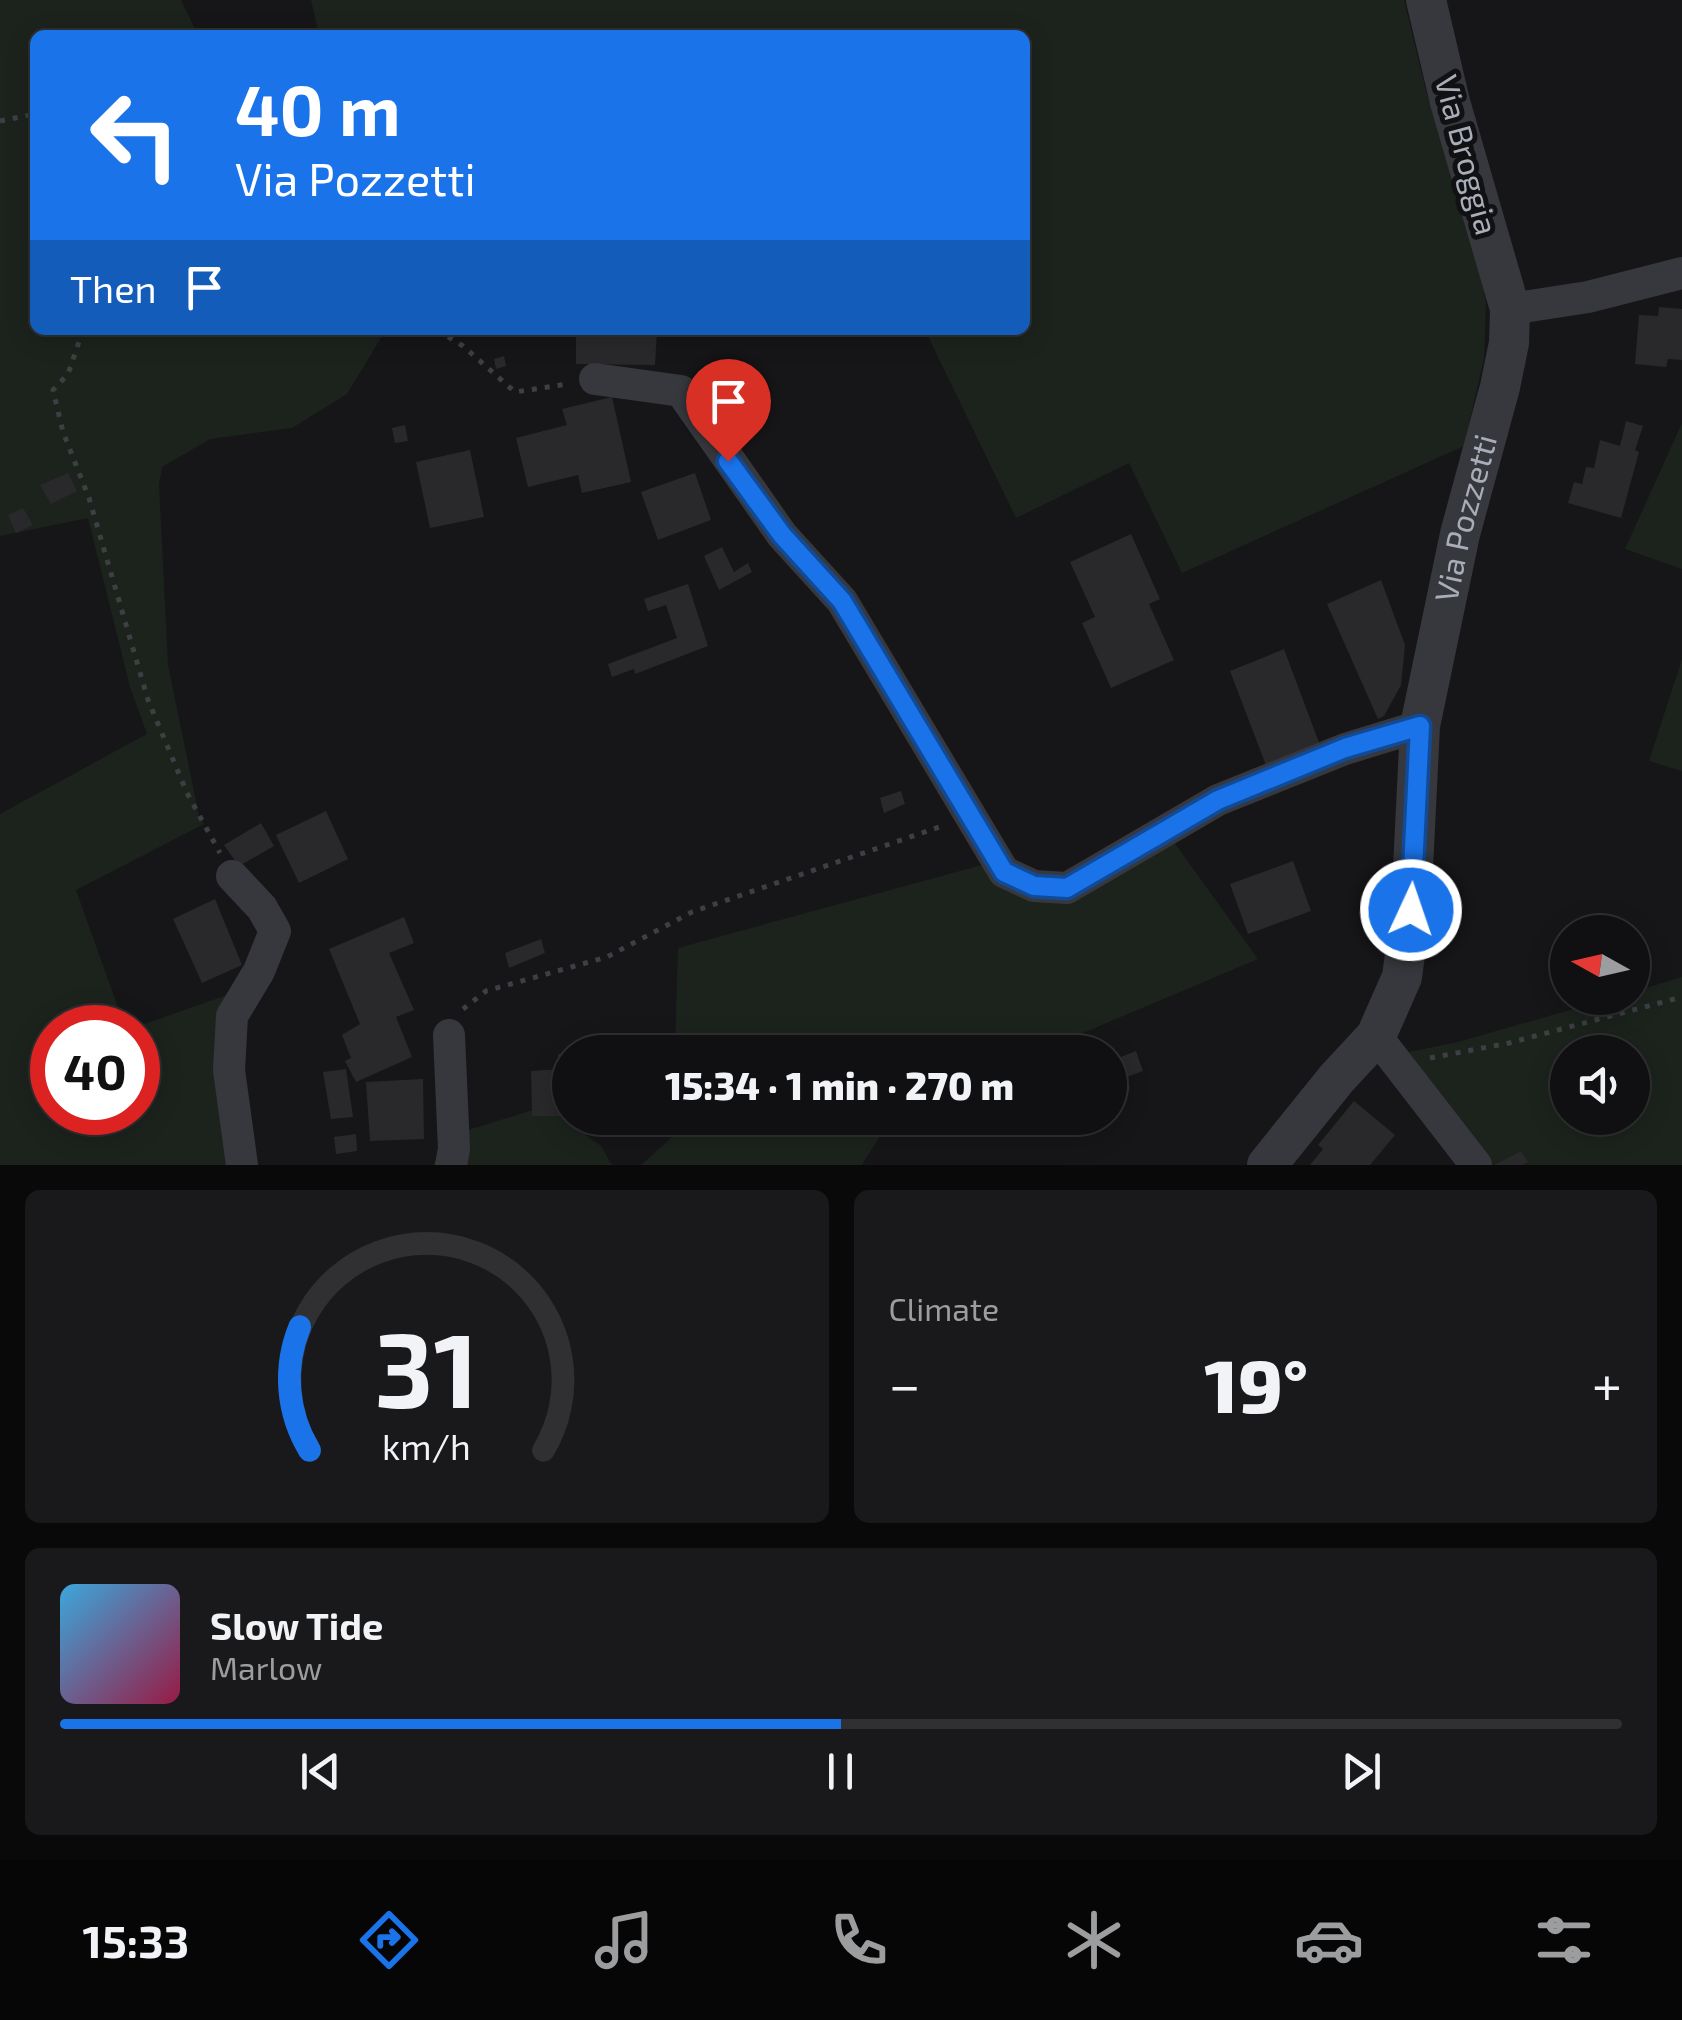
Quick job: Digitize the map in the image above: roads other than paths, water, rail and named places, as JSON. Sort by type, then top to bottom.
[{"type":"street","name":"Via Broggia","points":[[1426,0],[1450,102],[1510,309]]},
{"type":"street","points":[[1510,309],[1588,297],[1682,273]]},
{"type":"street","name":"Via Pozzetti","points":[[1266,1165],[1337,1078],[1386,1050],[1411,910],[1420,726],[1460,534],[1500,386],[1510,309]]},
{"type":"street","points":[[595,379],[681,391],[782,535],[842,601],[1004,872],[1034,886],[1067,888],[1218,800],[1345,748],[1420,726]]},
{"type":"street","points":[[232,876],[262,908],[275,931],[259,971],[232,1016],[228,1070],[242,1165]]},
{"type":"street","points":[[449,1035],[454,1150],[451,1165]]},
{"type":"street","points":[[1386,1050],[1476,1165]]}]
